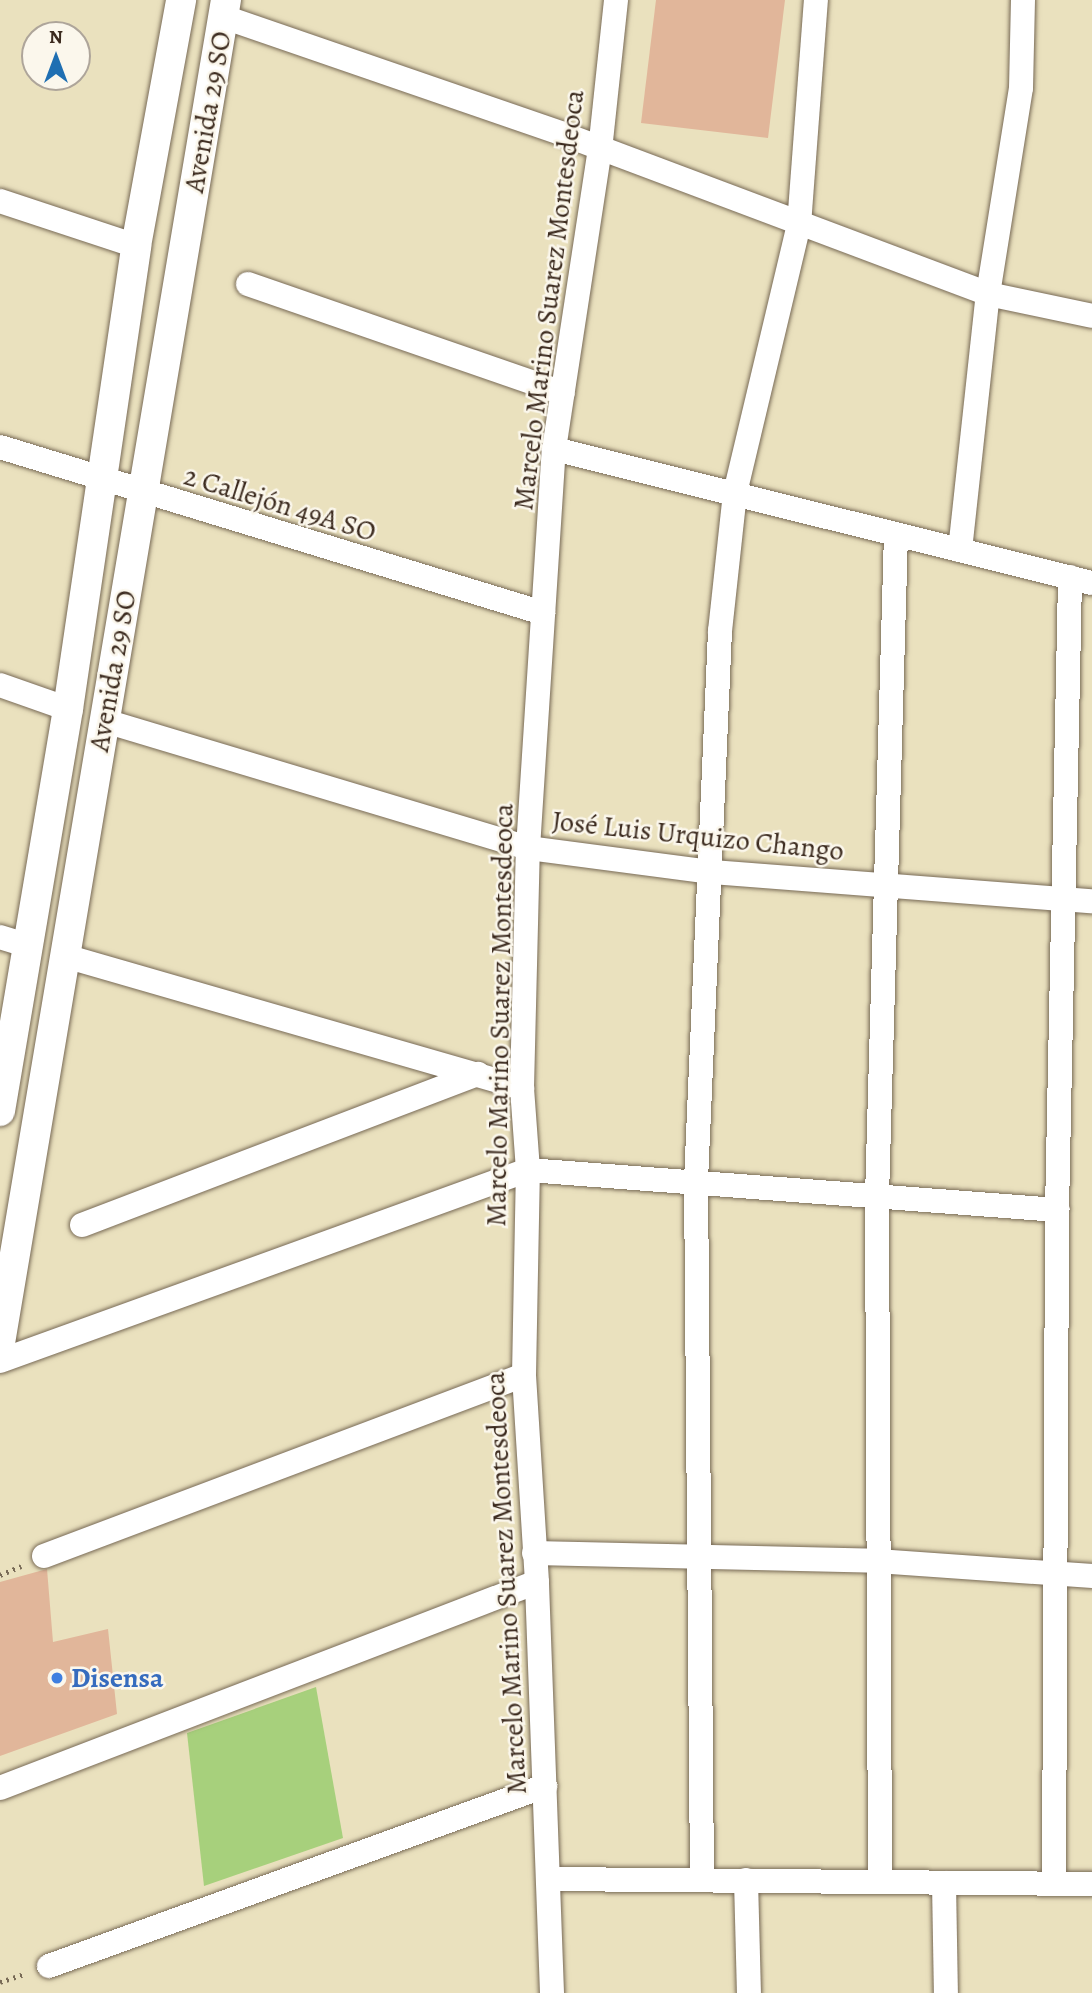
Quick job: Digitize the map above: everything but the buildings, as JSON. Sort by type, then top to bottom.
[{"type":"street","name":"Marcelo Marino Suarez Montesdeoca","points":[[552,1993],[550,1879],[537,1582],[524,1375],[528,1170],[522,1088],[528,848],[554,449],[600,150],[616,0]]},
{"type":"street","points":[[702,1880],[702,1554],[696,1181],[720,631],[735,493],[799,225],[816,0]]},
{"type":"street","points":[[960,550],[988,294],[1021,88],[1023,0]]},
{"type":"street","name":"Avenida 29 SO","points":[[0,1111],[13,941],[68,709],[136,246],[178,1]]},
{"type":"street","points":[[225,8],[988,294],[1092,316]]},
{"type":"street","name":"Avenida 29 SO","points":[[0,1343],[225,8]]},
{"type":"street","points":[[0,201],[136,246]]},
{"type":"street","points":[[248,284],[563,393]]},
{"type":"street","name":"2 Callejón 49A SO","points":[[0,447],[143,493],[544,613]]},
{"type":"street","points":[[554,449],[1081,580],[1066,898],[1057,1210],[1058,1573],[1054,1884]]},
{"type":"street","points":[[880,1882],[877,1198],[896,535]]},
{"type":"street","points":[[0,685],[68,709]]},
{"type":"street","name":"José Luis Urquizo Chango","points":[[105,721],[528,848],[711,872],[1092,901]]},
{"type":"street","points":[[65,956],[522,1088]]},
{"type":"street","points":[[82,1225],[478,1074]]},
{"type":"street","points":[[0,1361],[528,1170],[1057,1210]]},
{"type":"street","points":[[44,1556],[524,1375]]},
{"type":"street","points":[[534,1553],[702,1554],[877,1560],[1092,1576]]},
{"type":"street","points":[[0,1788],[537,1582]]},
{"type":"street","points":[[49,1966],[545,1786]]},
{"type":"street","points":[[550,1879],[1092,1884]]},
{"type":"street","points":[[746,1880],[749,1993]]},
{"type":"street","points":[[944,1883],[946,1993]]},
{"type":"green space","points":[[316,1687],[343,1838],[204,1886],[187,1733]]},
{"type":"place","name":"Disensa","points":[[57,1678]]}]
